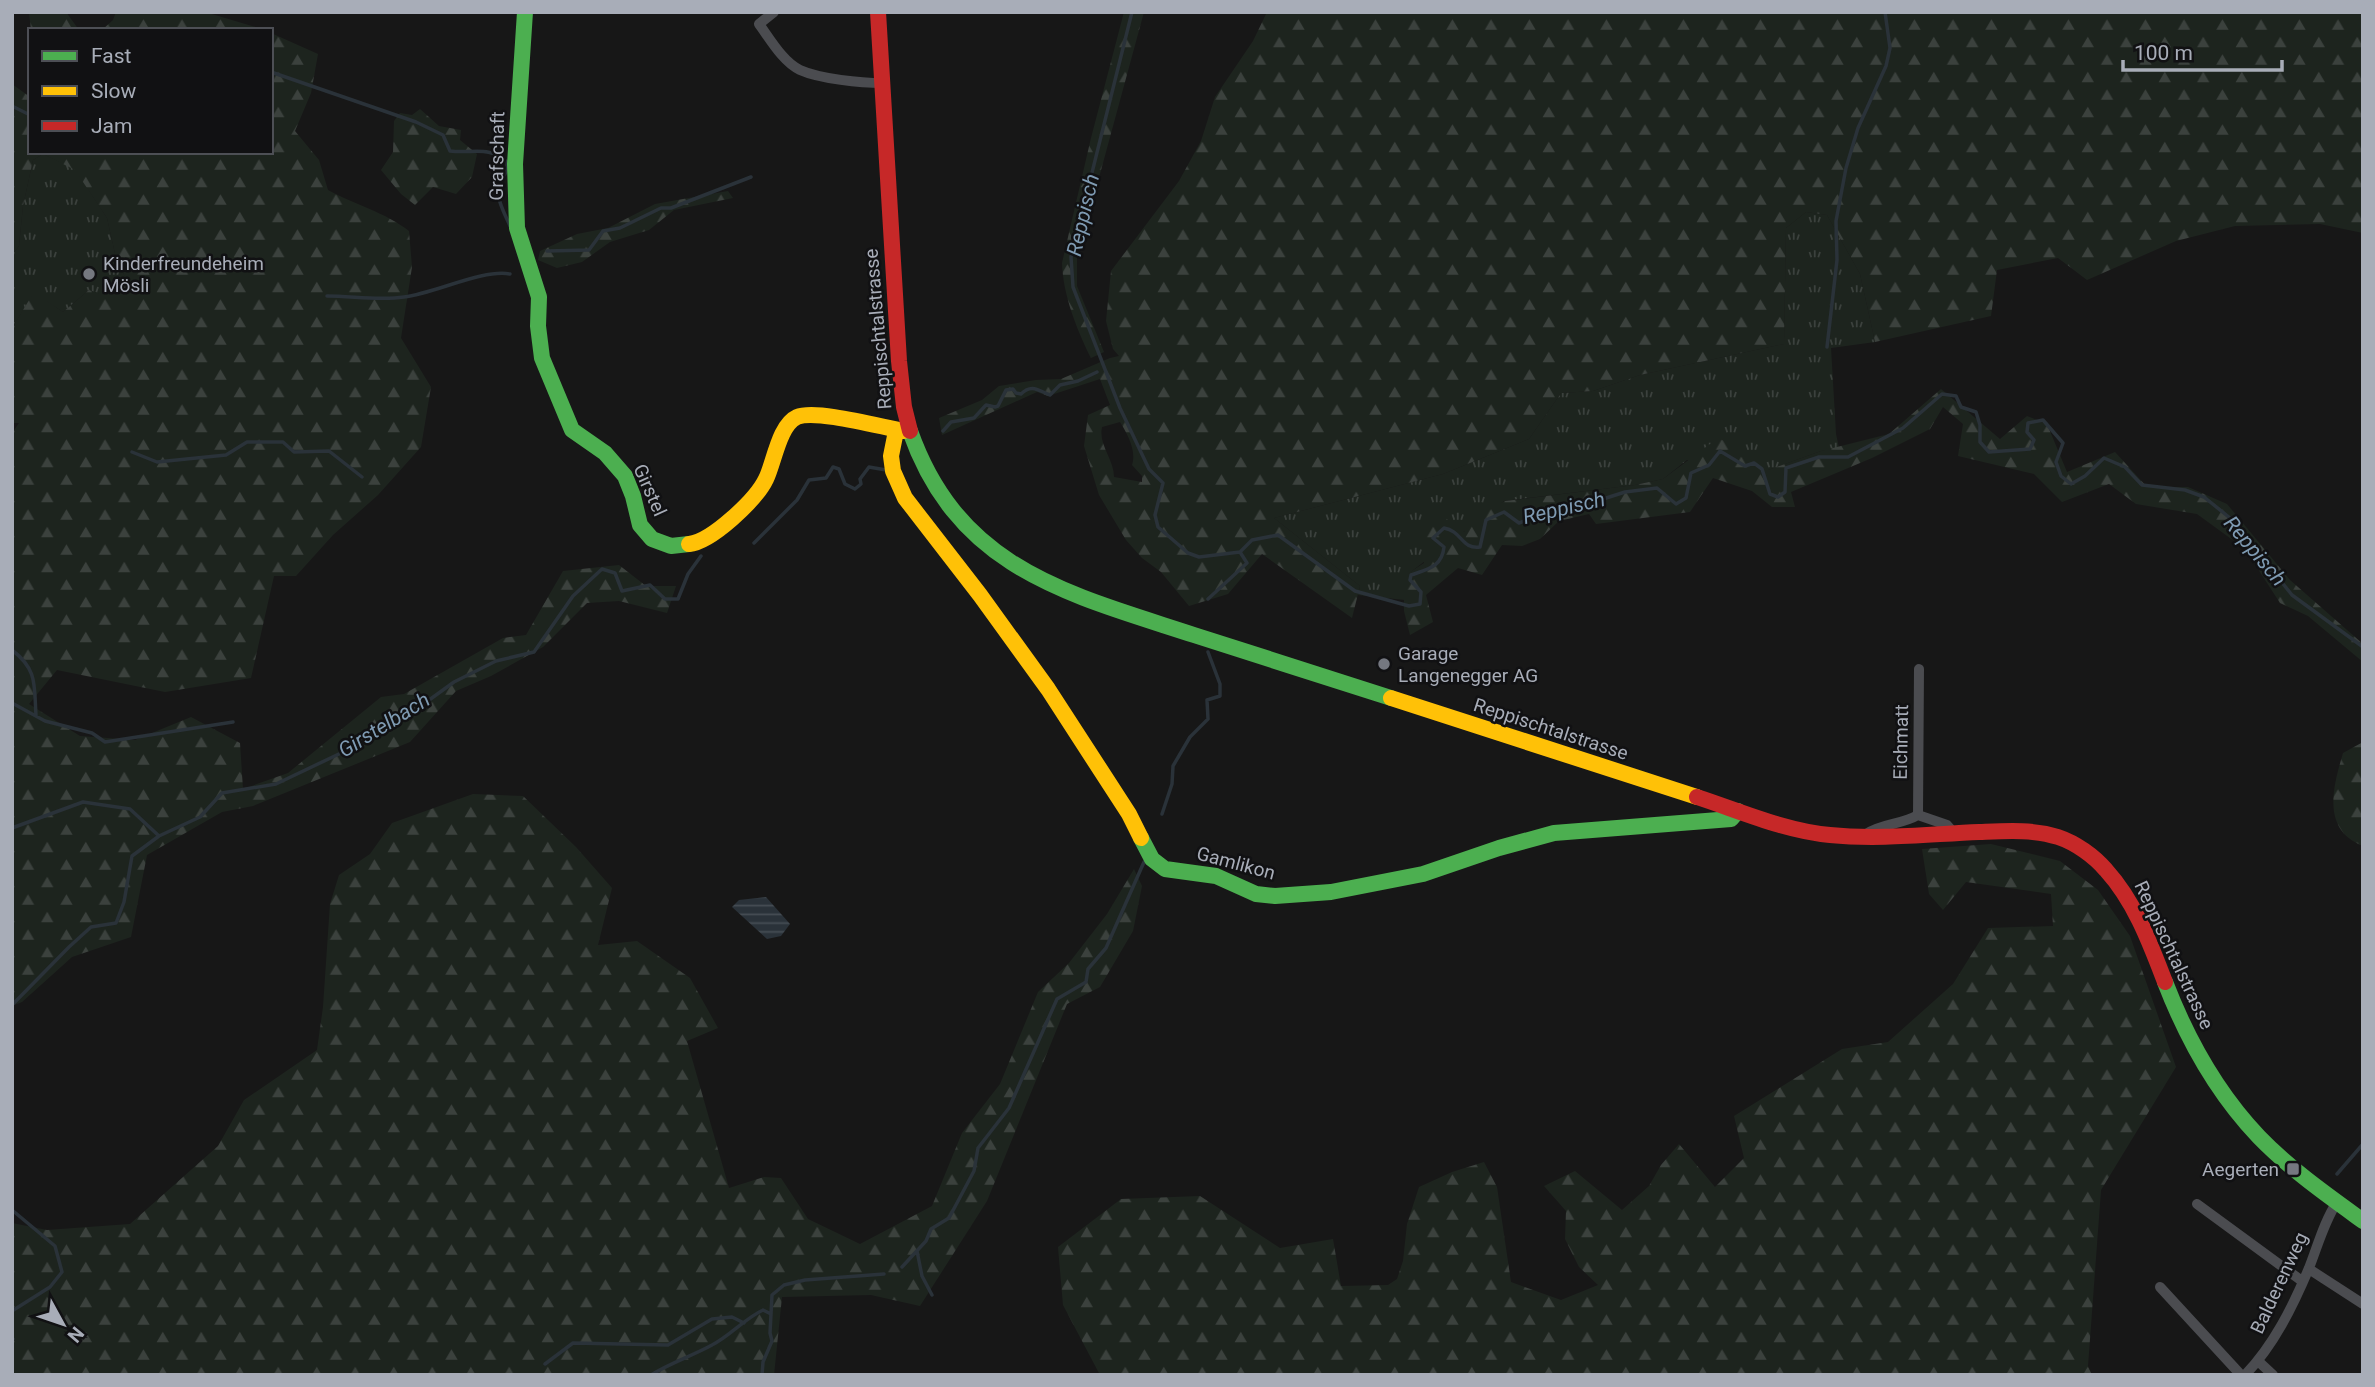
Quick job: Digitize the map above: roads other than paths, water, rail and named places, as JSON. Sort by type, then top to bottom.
[{"type":"main road","name":"Grafschaft","points":[[525,12],[515,164],[517,228],[539,297]]},
{"type":"main road","name":"Reppischtalstrasse","points":[[878,12],[903,431],[943,498],[959,518],[994,552],[1048,585],[1090,601],[1738,811],[1811,832],[1863,836],[2010,831],[2038,833],[2078,845],[2105,867],[2127,897],[2193,1044],[2230,1102],[2274,1153],[2363,1221]]},
{"type":"main road","name":"Girstel","points":[[539,297],[538,326],[542,358],[572,430],[605,453],[625,476],[634,496],[640,524],[652,539],[671,546],[698,543],[736,515],[765,482],[785,427],[797,417],[825,416],[903,431]]},
{"type":"main road","name":"Gamlikon","points":[[903,431],[891,456],[892,471],[905,498],[1048,689],[1129,814],[1152,859],[1165,869],[1216,876],[1256,894],[1275,896],[1331,892],[1423,874],[1499,848],[1554,833],[1731,819],[1738,811]]},
{"type":"street","points":[[774,12],[759,24],[782,54],[799,69],[842,80],[883,83]]},
{"type":"street","name":"Eichmatt","points":[[1918,815],[1919,669]]},
{"type":"street","points":[[1863,836],[1873,829],[1906,822],[1918,815],[1947,825],[1954,833]]},
{"type":"street","name":"Balderenweg","points":[[2243,1375],[2258,1361],[2274,1337],[2309,1269],[2329,1215],[2337,1202]]},
{"type":"street","points":[[2197,1204],[2302,1281]]},
{"type":"street","points":[[2309,1269],[2363,1304]]},
{"type":"street","points":[[2160,1287],[2243,1375]]},
{"type":"street","points":[[2258,1361],[2273,1375]]},
{"type":"waterway","name":"Reppisch","points":[[1132,12],[1071,257],[1073,287],[1120,408],[1149,469],[1163,483],[1155,515],[1158,527],[1188,553],[1199,557],[1240,552],[1252,540],[1278,535],[1355,591],[1409,606],[1420,604],[1421,592],[1410,580],[1411,575],[1433,566],[1440,559],[1444,547],[1433,538],[1444,528],[1455,533],[1469,546],[1480,547],[1486,520],[1504,512],[1519,523],[1571,503],[1657,488],[1676,504],[1686,498],[1691,473],[1709,465],[1720,451],[1745,466],[1754,463],[1762,469],[1770,494],[1778,497],[1785,492],[1786,468],[1819,457],[1848,457],[1903,428],[1942,394],[1956,396],[1961,407],[1976,412],[1980,425],[1980,442],[1989,452],[2030,449],[2034,440],[2027,432],[2028,423],[2043,420],[2063,443],[2056,462],[2061,476],[2071,484],[2085,476],[2104,458],[2125,467],[2142,485],[2185,490],[2204,497],[2230,518],[2292,595],[2363,647]]},
{"type":"waterway","points":[[1827,347],[1837,260],[1836,221],[1846,168],[1858,128],[1886,66],[1890,48],[1885,12]]},
{"type":"waterway","points":[[273,73],[416,122],[443,135],[450,151],[487,152],[500,157],[507,165],[498,194],[510,226]]},
{"type":"waterway","points":[[12,106],[28,114]]},
{"type":"waterway","points":[[547,251],[589,250],[603,231],[620,228],[661,208],[671,208],[751,177]]},
{"type":"waterway","points":[[327,296],[395,298],[417,295],[486,275],[510,274]]},
{"type":"waterway","name":"Girstelbach","points":[[943,431],[951,422],[974,418],[986,405],[998,406],[1006,390],[1013,389],[1021,394],[1032,388],[1050,395],[1060,385],[1078,381],[1097,372]]},
{"type":"waterway","points":[[132,452],[157,462],[226,455],[247,442],[283,442],[294,452],[329,451],[362,477]]},
{"type":"waterway","name":"Girstelbach","points":[[754,543],[797,500],[809,480],[826,478],[833,467],[839,469],[845,484],[855,489],[861,484],[860,479],[869,467],[886,470]]},
{"type":"waterway","points":[[1208,599],[1247,563],[1240,552]]},
{"type":"waterway","name":"Girstelbach","points":[[12,828],[83,802],[130,809],[159,836],[200,817],[222,793],[276,784],[341,753],[425,703],[454,682],[496,661],[534,652],[573,596],[602,569],[615,573],[622,591],[650,585],[665,599],[678,599],[688,574],[701,556]]},
{"type":"waterway","points":[[12,650],[26,664],[33,679],[36,716]]},
{"type":"waterway","points":[[1162,814],[1172,784],[1173,766],[1190,737],[1208,719],[1207,700],[1220,696],[1220,684],[1208,652]]},
{"type":"waterway","points":[[12,703],[45,721],[92,733],[105,742],[233,722]]},
{"type":"waterway","points":[[12,1005],[91,927],[116,923],[124,902],[132,856],[159,836]]},
{"type":"waterway","points":[[902,1267],[926,1241],[931,1229],[949,1218],[974,1171],[978,1148],[1009,1108],[1057,999],[1086,982],[1088,969],[1106,948],[1144,862]]},
{"type":"waterway","points":[[2337,1174],[2363,1144]]},
{"type":"waterway","points":[[12,1210],[55,1246],[62,1272],[50,1287],[12,1311]]},
{"type":"waterway","points":[[917,1251],[922,1276],[932,1295]]},
{"type":"waterway","points":[[762,1375],[763,1362],[772,1341],[772,1295],[784,1285],[805,1280],[884,1274]]},
{"type":"waterway","points":[[651,1375],[719,1341],[763,1310],[771,1314]]},
{"type":"waterway","points":[[545,1364],[573,1343],[668,1345],[712,1319],[732,1317],[744,1323]]},
{"type":"place","name":"Kinderfreundeheim Mösli","points":[[89,274]]},
{"type":"place","name":"Garage Langenegger AG","points":[[1384,664]]},
{"type":"place","name":"Aegerten","points":[[2293,1169]]}]
